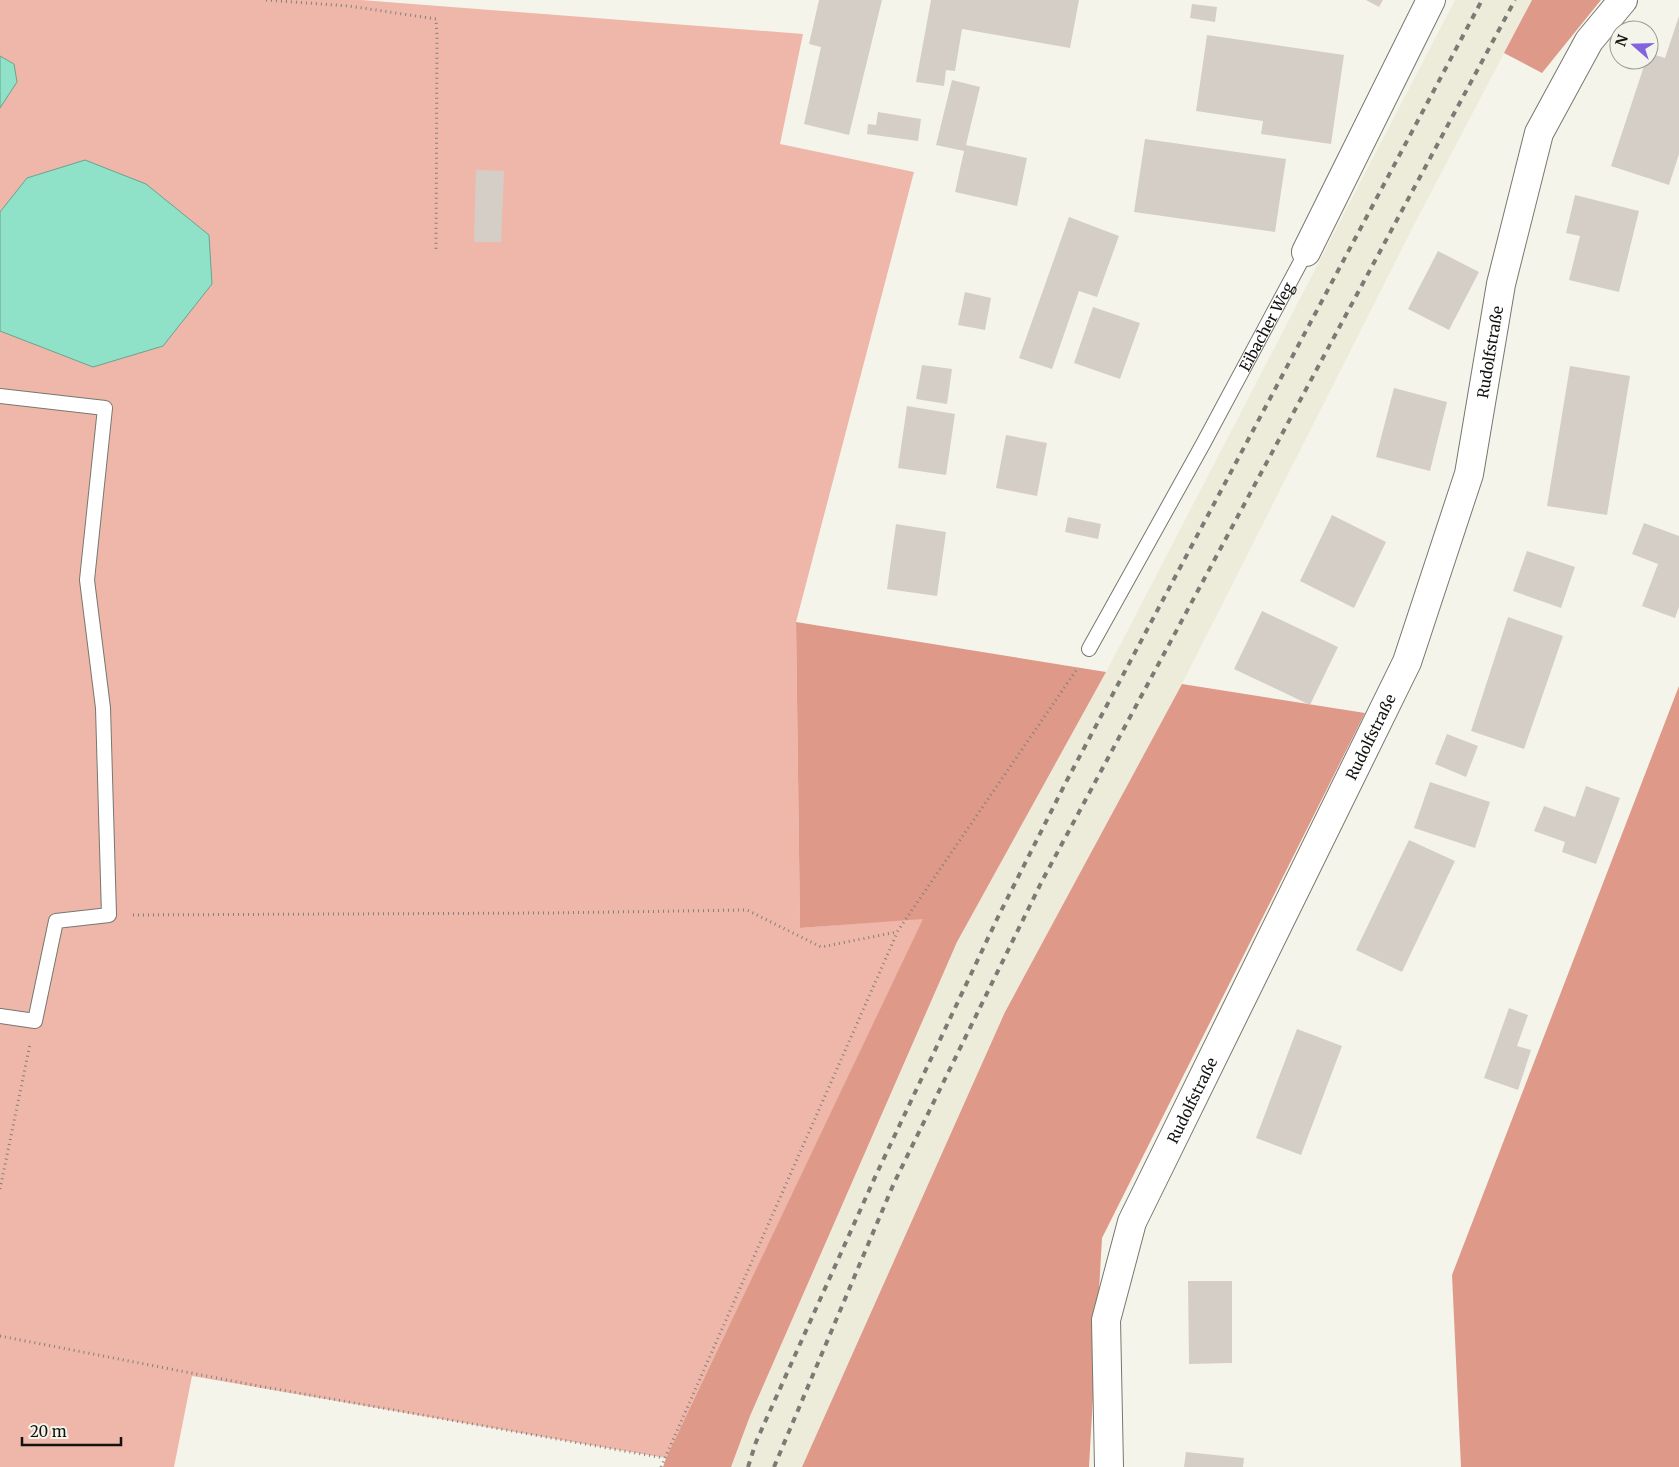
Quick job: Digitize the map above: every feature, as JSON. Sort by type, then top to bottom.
[{"type":"street","name":"Eibacher Weg","points":[[1306,252],[1431,0]]},
{"type":"street","name":"Rudolfstraße","points":[[1109,1467],[1106,1320],[1132,1222],[1407,662],[1469,474],[1501,284],[1539,133],[1589,41],[1623,0]]},
{"type":"lane","name":"Eibacher Weg","points":[[1090,649],[1306,252]]},
{"type":"lane","points":[[0,396],[105,408],[87,580],[103,708],[109,915],[56,921],[35,1022],[0,1016]]},
{"type":"path","points":[[266,0],[349,6],[436,19],[436,251]]},
{"type":"path","points":[[661,1467],[897,932],[1090,649]]},
{"type":"path","points":[[109,915],[747,910],[821,947],[897,932]]},
{"type":"path","points":[[0,1189],[35,1022]]},
{"type":"path","points":[[0,1336],[253,1385],[664,1458]]},
{"type":"shaded area","points":[[0,0],[361,0],[803,34],[780,144],[914,172],[796,622],[800,928],[924,918],[666,1458],[192,1376],[174,1467],[0,1467]]},
{"type":"shaded area","points":[[1455,0],[1532,0],[1415,223],[1182,684],[1005,1012],[802,1467],[731,1467],[750,1416],[957,942],[1106,672]]},
{"type":"shaded area","points":[[1532,0],[1601,0],[1542,73],[1504,53]]},
{"type":"shaded area","points":[[0,56],[14,64],[17,82],[0,108]]},
{"type":"shaded area","points":[[85,160],[146,184],[209,235],[212,284],[163,346],[93,367],[0,331],[0,212],[27,178]]},
{"type":"shaded area","points":[[796,622],[1106,672],[957,942],[750,1416],[731,1467],[663,1467],[923,919],[800,928]]},
{"type":"shaded area","points":[[1182,684],[1365,713],[1102,1238],[1089,1467],[802,1467],[1005,1012]]},
{"type":"shaded area","points":[[1679,686],[1679,1467],[1461,1467],[1452,1275]]},
{"type":"building","points":[[819,0],[882,0],[849,135],[804,124],[821,47],[809,44]]},
{"type":"building","points":[[931,0],[1079,0],[1070,48],[962,29],[955,71],[946,70],[944,86],[916,82]]},
{"type":"building","points":[[1366,0],[1383,0],[1379,7]]},
{"type":"building","points":[[1192,4],[1217,7],[1215,22],[1190,18]]},
{"type":"building","points":[[1679,16],[1679,154],[1669,185],[1611,166],[1643,70],[1659,70],[1659,56],[1665,58]]},
{"type":"building","points":[[1207,35],[1344,55],[1331,144],[1261,134],[1263,121],[1196,111]]},
{"type":"building","points":[[952,80],[980,87],[966,145],[1027,158],[1017,206],[955,192],[964,151],[936,145]]},
{"type":"building","points":[[878,112],[921,119],[918,141],[867,134],[868,124],[876,125]]},
{"type":"building","points":[[1145,139],[1286,159],[1275,232],[1134,212]]},
{"type":"building","points":[[476,170],[504,171],[501,242],[474,242]]},
{"type":"building","points":[[1575,195],[1639,211],[1619,292],[1569,280],[1580,236],[1566,233]]},
{"type":"building","points":[[1069,217],[1119,236],[1097,297],[1079,291],[1052,369],[1019,358]]},
{"type":"building","points":[[1438,251],[1479,272],[1449,330],[1408,309]]},
{"type":"building","points":[[965,292],[991,298],[985,330],[958,325]]},
{"type":"building","points":[[1093,307],[1140,323],[1120,379],[1074,363]]},
{"type":"building","points":[[922,365],[952,369],[947,404],[916,399]]},
{"type":"building","points":[[1570,366],[1630,376],[1607,515],[1547,506]]},
{"type":"building","points":[[1394,388],[1447,402],[1430,471],[1376,457]]},
{"type":"building","points":[[907,406],[955,414],[946,475],[898,468]]},
{"type":"building","points":[[1006,435],[1047,443],[1037,496],[996,488]]},
{"type":"building","points":[[1332,515],[1386,542],[1354,608],[1300,581]]},
{"type":"building","points":[[1068,517],[1101,524],[1098,539],[1065,532]]},
{"type":"building","points":[[1644,523],[1679,536],[1679,607],[1675,618],[1642,606],[1658,564],[1632,554]]},
{"type":"building","points":[[896,524],[946,532],[937,596],[887,589]]},
{"type":"building","points":[[1527,551],[1575,567],[1561,608],[1513,591]]},
{"type":"building","points":[[1262,611],[1338,647],[1310,705],[1234,669]]},
{"type":"building","points":[[1508,617],[1563,636],[1524,749],[1471,731]]},
{"type":"building","points":[[1447,734],[1478,746],[1466,777],[1435,764]]},
{"type":"building","points":[[1430,782],[1490,802],[1475,848],[1414,828]]},
{"type":"building","points":[[1586,786],[1620,798],[1596,864],[1562,852],[1565,842],[1534,831],[1544,806],[1575,817]]},
{"type":"building","points":[[1409,840],[1455,861],[1402,972],[1356,950]]},
{"type":"building","points":[[1509,1008],[1528,1015],[1517,1046],[1531,1050],[1518,1090],[1484,1078]]},
{"type":"building","points":[[1297,1029],[1342,1046],[1301,1155],[1256,1138]]},
{"type":"building","points":[[1188,1281],[1232,1281],[1232,1363],[1189,1364]]},
{"type":"building","points":[[1186,1452],[1244,1458],[1243,1467],[1184,1467]]},
{"type":"railway","points":[[748,1467],[756,1442],[876,1175],[998,917],[1065,784],[1482,0]]},
{"type":"railway","points":[[774,1467],[894,1183],[1042,881],[1515,0]]}]
